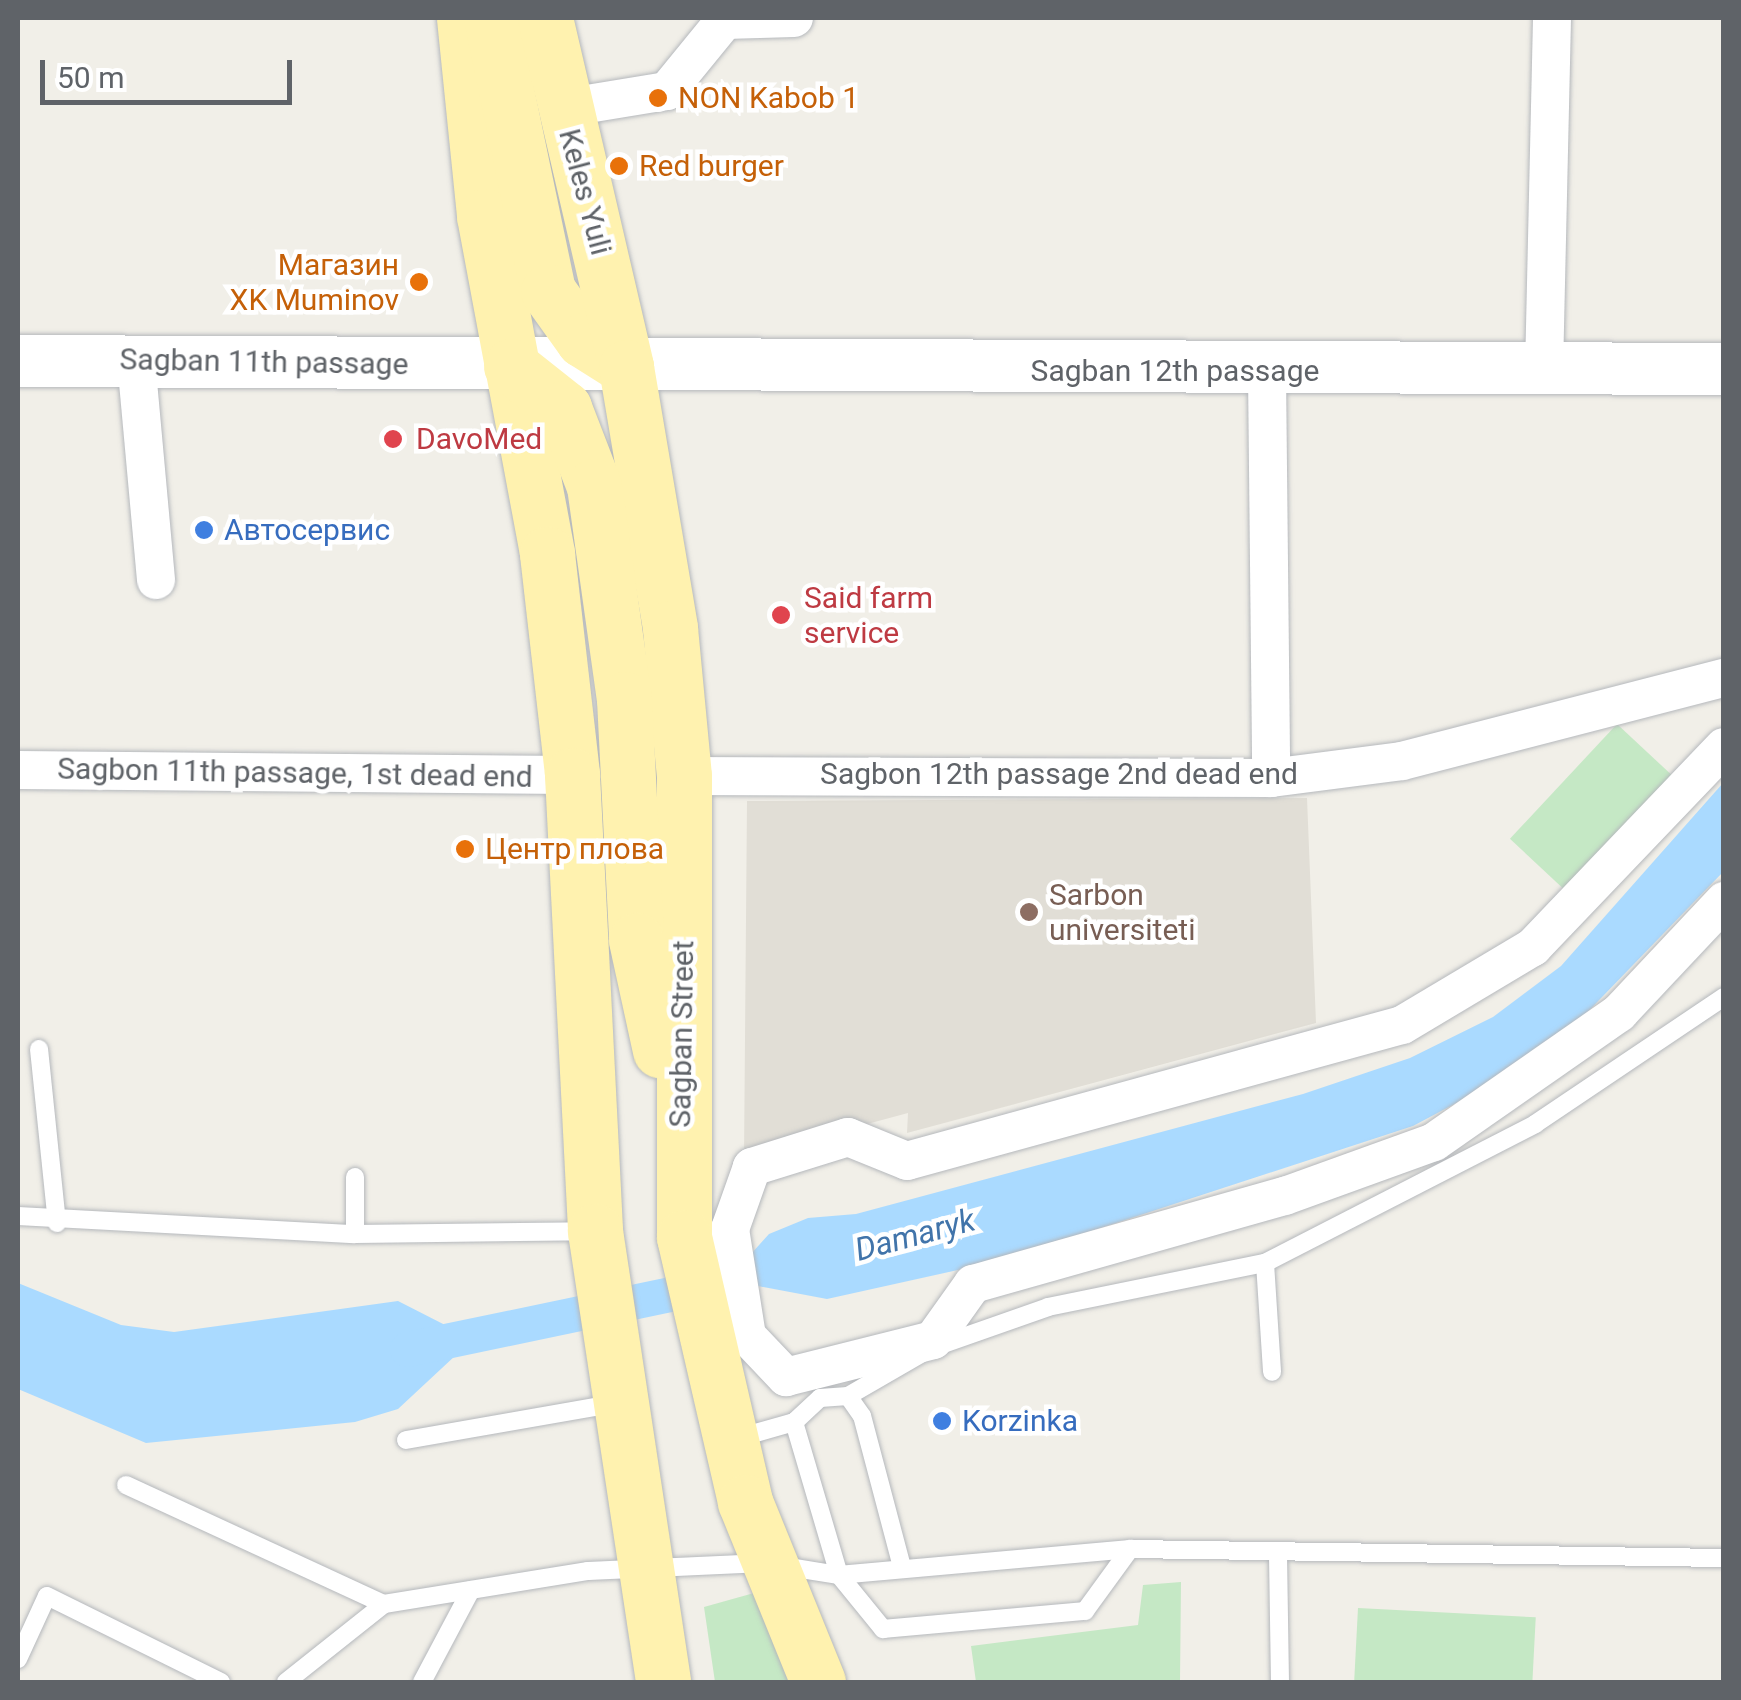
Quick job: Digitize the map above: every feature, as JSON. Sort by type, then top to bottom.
[{"type":"main road","points":[[464,18],[464,79],[546,554],[572,775],[596,1240],[663,1682]]},
{"type":"main road","points":[[491,18],[548,291],[583,340],[626,367]]},
{"type":"main road","name":"Keles Yuli","points":[[545,18],[626,367]]},
{"type":"main road","name":"Sagban 11th passage","points":[[18,361],[626,367]]},
{"type":"main road","points":[[511,366],[564,408],[591,471],[624,699],[636,940],[681,1144]]},
{"type":"main road","name":"Sagban 12th passage","points":[[626,367],[1267,372],[1724,369]]},
{"type":"main road","name":"Sagban Street","points":[[626,367],[653,503],[684,776],[681,1144],[707,1233],[724,1340],[728,1441],[764,1563],[818,1682]]},
{"type":"street","points":[[563,108],[667,90],[725,20],[794,18]]},
{"type":"street","points":[[1544,371],[1552,18]]},
{"type":"street","points":[[136,360],[156,580]]},
{"type":"street","points":[[1267,372],[1271,778]]},
{"type":"street","name":"Sagbon 12th passage 2nd dead end","points":[[684,776],[1271,778],[1402,761],[1724,678]]},
{"type":"street","points":[[707,1233],[752,1167],[848,1137],[906,1162],[1402,1025],[1533,947],[1724,747]]},
{"type":"street","name":"Sagbon 11th passage, 1st dead end","points":[[18,770],[572,775]]},
{"type":"street","points":[[724,1340],[786,1377],[933,1340],[973,1284],[1284,1196],[1434,1142],[1619,1013],[1724,901]]},
{"type":"lane","points":[[728,1441],[794,1422],[820,1398],[848,1396],[929,1349],[1048,1307],[1265,1263],[1536,1124],[1724,997]]},
{"type":"lane","points":[[39,1049],[57,1224]]},
{"type":"lane","points":[[356,1177],[356,1234]]},
{"type":"lane","points":[[18,1216],[57,1224],[596,1240]]},
{"type":"lane","points":[[1265,1263],[1272,1372]]},
{"type":"lane","points":[[406,1440],[615,1384]]},
{"type":"lane","points":[[848,1396],[862,1416],[902,1567]]},
{"type":"lane","points":[[794,1422],[839,1575],[873,1619],[898,1634],[1086,1611],[1130,1549]]},
{"type":"lane","points":[[126,1485],[384,1604]]},
{"type":"lane","points":[[286,1682],[384,1604],[644,1567],[764,1563],[839,1575],[1130,1549],[1278,1555],[1724,1558]]},
{"type":"lane","points":[[1278,1555],[1280,1682]]},
{"type":"lane","points":[[422,1682],[470,1590]]},
{"type":"lane","points":[[18,1658],[47,1596],[221,1682]]},
{"type":"shaded area","name":"Sarbon universiteti","points":[[1307,798],[1316,1023],[907,1133],[908,1113],[744,1157],[747,801]]},
{"type":"green space","points":[[1617,724],[1678,781],[1571,895],[1510,839]]},
{"type":"green space","points":[[1181,1582],[1180,1682],[976,1682],[971,1646],[1138,1625],[1143,1585]]},
{"type":"green space","points":[[754,1593],[790,1682],[715,1682],[704,1607]]},
{"type":"green space","points":[[1358,1608],[1536,1617],[1532,1682],[1354,1682]]},
{"type":"water","points":[[1723,783],[1723,872],[1574,1026],[1507,1076],[1413,1126],[1003,1260],[827,1299],[758,1286],[751,1254],[769,1234],[808,1218],[856,1214],[1303,1094],[1410,1058],[1493,1017],[1561,966]]},
{"type":"water","points":[[18,1283],[121,1325],[174,1332],[398,1301],[449,1327],[456,1355],[398,1409],[355,1422],[146,1443],[18,1389]]},
{"type":"waterway","name":"Damaryk","points":[[407,1349],[713,1285]]},
{"type":"place","name":"NON Kabob 1","points":[[658,98]]},
{"type":"place","name":"Red burger","points":[[619,166]]},
{"type":"place","name":"Магазин XK Muminov","points":[[419,282]]},
{"type":"place","name":"DavoMed","points":[[393,439]]},
{"type":"place","name":"Автосервис","points":[[204,530]]},
{"type":"place","name":"Said farm service","points":[[781,615]]},
{"type":"place","name":"Центр плова","points":[[465,849]]},
{"type":"place","name":"Sarbon universiteti","points":[[1029,912]]},
{"type":"place","name":"Korzinka","points":[[942,1421]]}]
